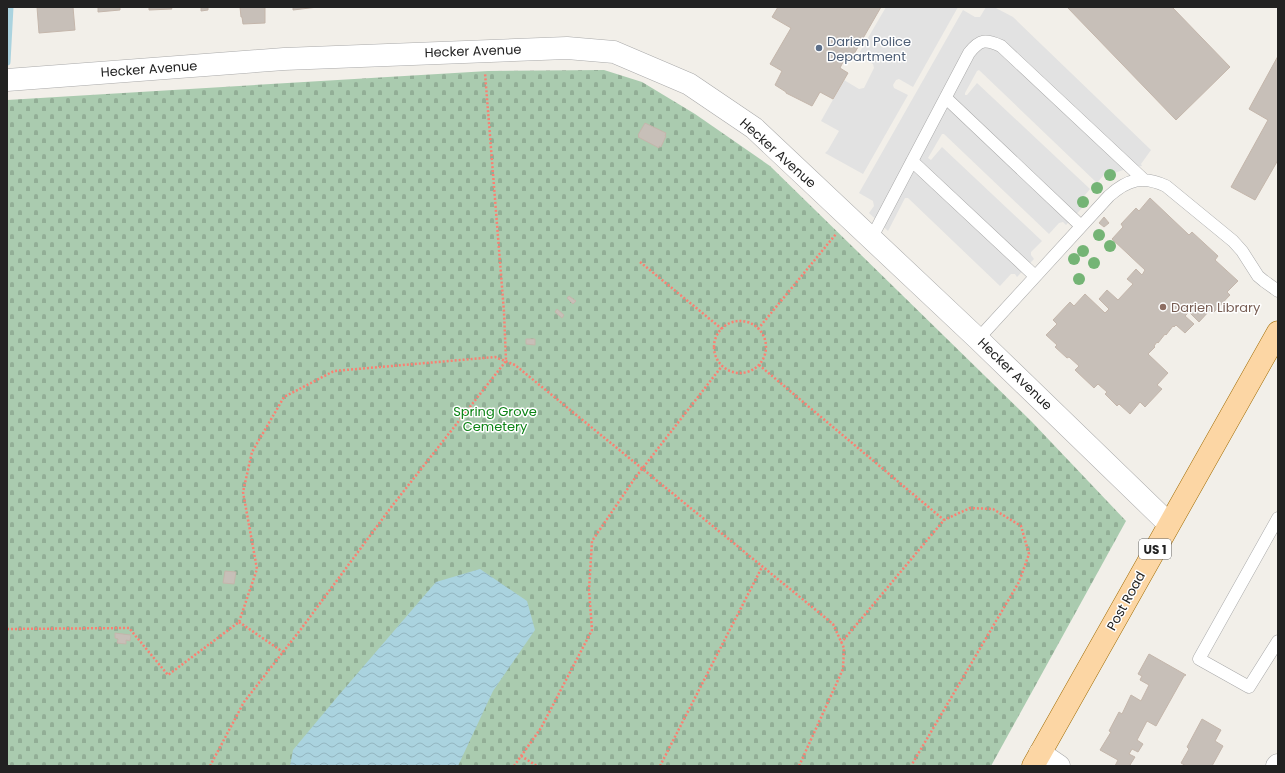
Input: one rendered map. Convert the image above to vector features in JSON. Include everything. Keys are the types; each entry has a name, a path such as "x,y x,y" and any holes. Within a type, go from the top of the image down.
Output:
{"main road":[{"name":"Post Road","path":"1036,760 1276,338"}],"street":[{"name":"Hecker Avenue","path":"12,80 284,59 567,48 614,52 689,84 754,128 978,338 1169,524"},
{"path":"1036,760 1059,766"}],"lane":[{"path":"871,239 969,53 975,46 982,42 990,41 1001,46 1143,179"},
{"path":"946,98 1081,226"},
{"path":"912,161 1035,276"},
{"path":"978,338 1118,187 1130,181 1143,179 1156,181 1166,186 1233,241 1242,251 1258,276 1278,290"},
{"path":"1278,518 1199,659 1249,687 1278,641"}],"path":[{"path":"210,766 244,702 392,506 506,361 504,312 483,52"},
{"path":"758,328 849,218"},
{"path":"640,262 722,329"},
{"path":"740,321 750,323 758,328 764,337 766,347 764,357 759,365 750,371 741,373 730,371 722,366 716,357 714,347 716,337 722,329 730,323 740,321"},
{"path":"7,629 129,628 168,676 239,622 257,569 243,492 252,452 284,396 334,371 494,357 516,366 833,624 844,648 843,669 799,766"},
{"path":"759,365 944,520"},
{"path":"514,766 542,728 592,630 589,590 592,541 642,469 722,366"},
{"path":"842,643 944,520 970,508 993,509 1021,526 1028,554 1019,582 911,766"},
{"path":"660,766 762,567"},
{"path":"239,622 283,652"},
{"path":"521,756 537,766"}],"green space":[{"name":"Spring Grove Cemetery","path":"604,70 642,82 695,114 770,166 1032,422 1126,521 991,766 7,766 7,100 488,71"}],"shaded area":[{"path":"886,7 958,7 913,87 899,79 896,80 893,85 894,88 908,95 863,174 825,153 839,131 821,121 844,80 859,89 864,88 874,68 873,64 858,55"},
{"path":"986,7 994,7 1013,17 1151,150 1141,164 1142,166 1133,167 1114,173 1113,171 1108,170 1097,183 979,70 977,71 965,95 967,95 977,83 1090,189 1080,201 1079,205 1083,207 1066,225 1063,222 1059,223 1049,234 944,134 942,134 928,158 931,160 942,147 1042,241 1031,252 1034,259 1017,277 1015,274 1011,274 1000,286 908,198 905,198 888,231 869,213 874,206 873,201 859,193 963,10 975,17 980,17"}],"water":[{"path":"480,569 527,601 535,630 493,691 458,766 290,766 293,750 436,582"}],"building":[{"path":"37,7 73,7 75,30 39,33"},
{"path":"98,7 120,7 120,10 98,12"},
{"path":"149,7 171,7 172,9 149,10"},
{"path":"201,7 208,7 208,10 201,11"},
{"path":"240,7 265,7 265,23 243,24"},
{"path":"293,7 318,7 293,10"},
{"name":"Darien Police Department","path":"778,7 881,7 850,61 845,58 840,68 848,73 833,99 820,92 812,106 786,93 775,85 782,71 770,64 791,28 772,17"},
{"path":"1067,7 1172,7 1230,67 1176,120"},
{"path":"1278,56 1278,160 1255,200 1231,187 1268,120 1249,109"},
{"path":"645,123 666,133 661,147 659,146 659,148 638,137"},
{"name":"Darien Library","path":"1150,198 1189,235 1192,232 1218,256 1215,260 1238,281 1227,292 1230,295 1213,313 1210,310 1199,322 1189,312 1185,316 1194,324 1185,333 1176,325 1174,327 1173,326 1166,335 1165,334 1158,343 1157,342 1154,346 1155,347 1148,354 1168,373 1157,385 1162,389 1145,407 1140,402 1130,414 1119,404 1117,406 1105,394 1107,392 1098,384 1094,388 1075,370 1079,366 1055,347 1057,345 1046,335 1057,324 1053,320 1070,302 1074,306 1085,294 1105,313 1109,309 1099,299 1107,290 1118,300 1133,284 1127,279 1136,269 1142,275 1145,270 1112,239 1123,227 1121,224 1136,208 1139,211"},
{"path":"1104,217 1109,223 1104,227 1099,223"},
{"path":"569,296 576,301 573,304 567,298"},
{"path":"557,309 564,315 562,318 555,312"},
{"path":"526,339 535,339 535,345 526,344"},
{"path":"225,571 236,572 234,584 223,583"},
{"path":"115,633 131,635 130,641 126,640 126,644 117,643 118,639 115,638"},
{"path":"1149,654 1186,675 1184,676 1156,726 1147,721 1137,740 1143,744 1138,752 1132,749 1129,754 1135,757 1130,765 1132,766 1115,766 1118,760 1100,750 1111,732 1109,731 1119,712 1122,714 1131,695 1141,701 1149,685 1140,680 1142,676 1138,674"},
{"path":"1202,719 1221,730 1215,741 1223,746 1212,766 1186,766 1181,763 1189,749 1187,747"}],"waterway":[{"path":"7,62 10,7"}],"place":[{"name":"Darien Police Department","path":"819,48"},
{"name":"Darien Library","path":"1163,307"}]}
